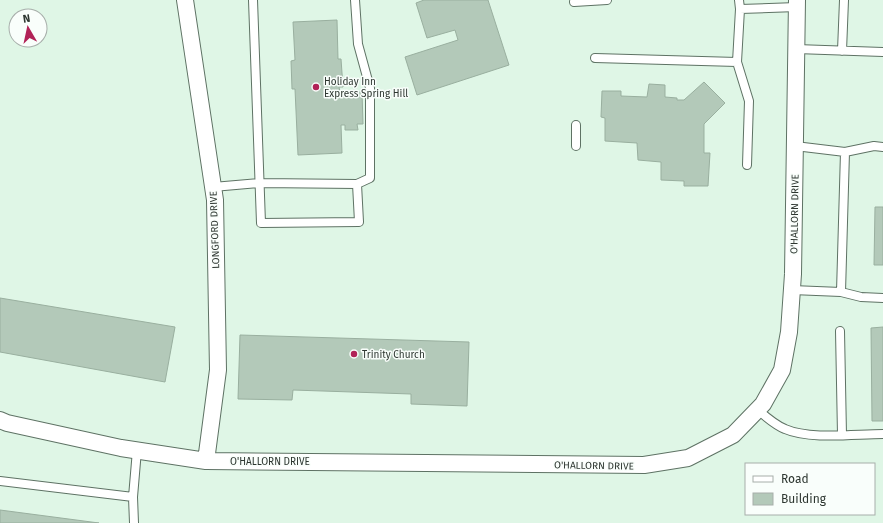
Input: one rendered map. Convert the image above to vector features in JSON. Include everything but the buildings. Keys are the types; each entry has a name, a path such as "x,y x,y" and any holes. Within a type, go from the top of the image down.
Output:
{"street":[{"name":"LONGFORD DRIVE","path":"184,0 215,200 218,370 206,461"},
{"name":"O'HALLORN DRIVE","path":"0,420 7,423 121,448 206,461 644,465 688,458 733,435 763,404 782,370 789,332 792,290 797,4"}],"lane":[{"path":"253,0 261,223 359,222 357,184"},
{"path":"213,187 260,183 357,184 370,178 370,88 358,44 355,0"},
{"path":"574,2 607,0"},
{"path":"842,51 844,0"},
{"path":"747,165 749,101 736,62 740,4 797,4"},
{"path":"796,49 883,52"},
{"path":"595,58 736,62"},
{"path":"576,125 576,146"},
{"path":"795,146 845,152 874,146 883,147"},
{"path":"841,292 845,152"},
{"path":"792,290 841,292 861,297 883,298"},
{"path":"840,331 842,435"},
{"path":"758,410 785,429 798,434 815,436 883,434"},
{"path":"134,523 133,497 137,450"},
{"path":"0,481 133,497"}],"place":[{"name":"Holiday Inn Express Spring Hill","path":"316,87"},
{"name":"Trinity Church","path":"354,354"}]}
